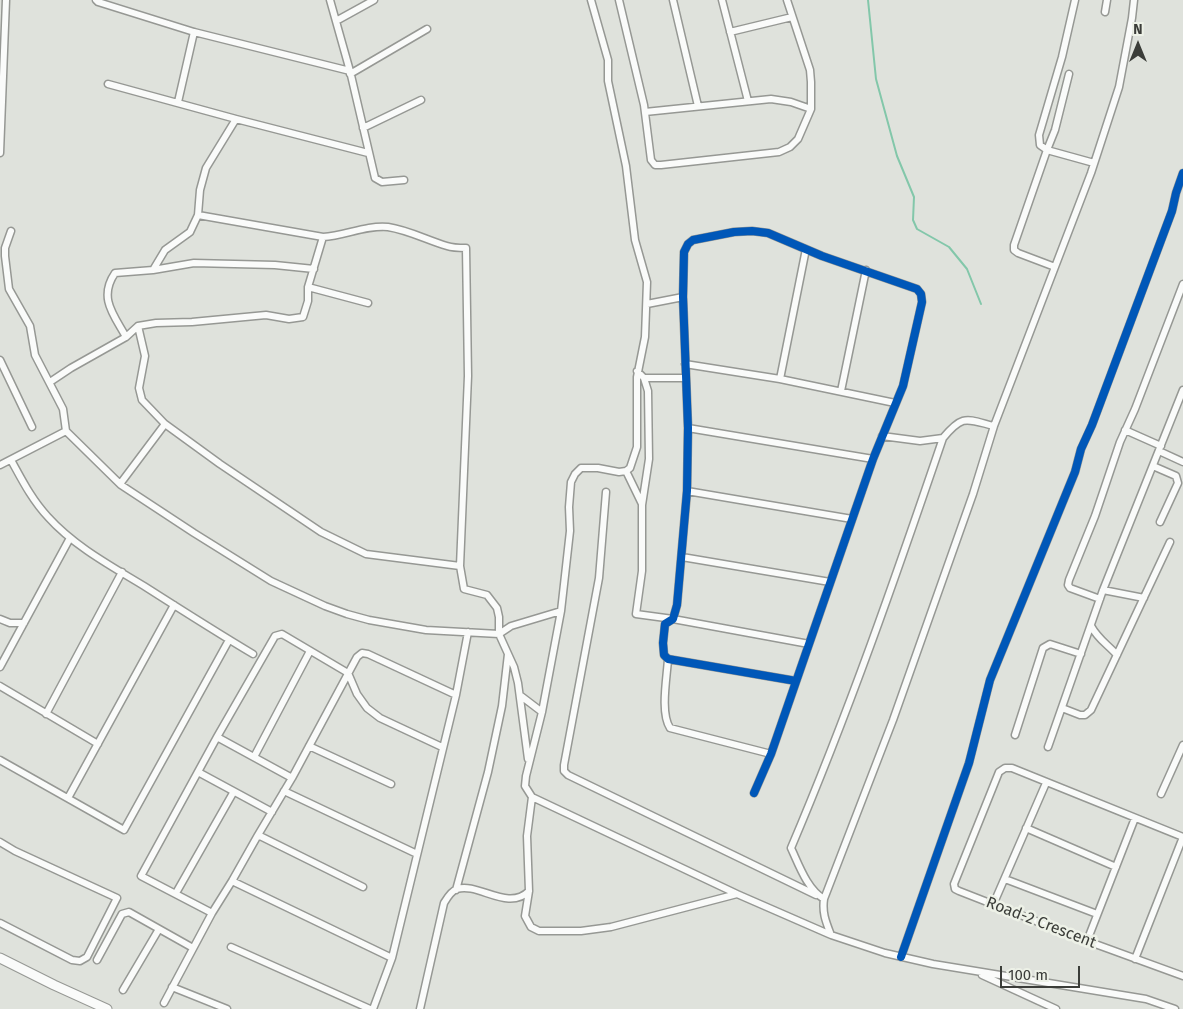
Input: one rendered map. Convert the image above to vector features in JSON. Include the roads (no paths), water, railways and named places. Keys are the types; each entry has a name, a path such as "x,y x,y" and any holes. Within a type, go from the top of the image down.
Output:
{"main road":[{"path":"0,958 107,1009"}],"street":[{"path":"0,152 2,52 6,0"},
{"path":"96,0 194,32 350,73 427,28"},
{"path":"330,0 375,178 382,182 404,180"},
{"path":"336,21 374,0"},
{"path":"591,0 608,60 608,81 626,166 635,240 647,282 644,347 637,371 636,448 633,462 626,471 581,468 571,482 570,531 561,611 542,712 528,762 525,786 528,792 532,796 737,894 831,935 901,957 972,971 1146,999 1175,1009"},
{"path":"619,0 645,112 651,160 655,164 661,165 779,152 790,148 798,139 811,109 812,82 810,70 787,0"},
{"path":"673,0 698,106"},
{"path":"722,0 748,100"},
{"path":"1075,0 1062,57 1039,135 1040,145 1047,150 1094,163"},
{"path":"1105,12 1107,0"},
{"path":"820,897 893,720 973,494 994,426 1094,163 1119,87 1134,0"},
{"path":"730,32 792,17"},
{"path":"178,102 194,32"},
{"path":"1056,267 1018,253 1014,250 1014,245 1055,130 1069,74"},
{"path":"108,84 368,153"},
{"path":"645,112 771,99 791,102 811,109"},
{"path":"363,128 421,100"},
{"path":"153,270 165,250 190,232 198,214 200,190 206,168 236,119"},
{"path":"901,957 969,763 990,680 1074,472 1172,211 1183,173"},
{"path":"198,214 323,237 367,227 389,228 448,246 466,248 468,376 460,566 464,589 487,595 497,608 499,634 514,667 520,696 528,762"},
{"path":"754,793 771,754 873,459 903,386 922,302 918,289 822,256 768,233 752,231 734,232 694,240 688,244 684,252 683,297 688,428 687,491 677,605 673,619 665,624 664,655 668,659 796,681"},
{"path":"11,232 5,248 9,289 30,326 35,355 63,409 66,431 120,484 271,581 325,606 369,620 426,630 499,634 511,626 561,611"},
{"path":"50,382 126,337 138,326 266,315 289,319 303,317 308,301 308,287 323,237"},
{"path":"780,379 806,249"},
{"path":"126,337 107,302 108,283 115,273 153,270 194,263 275,265 314,269"},
{"path":"841,392 866,270"},
{"path":"1100,599 1070,588 1068,585 1069,580 1120,442 1183,284"},
{"path":"308,287 368,303"},
{"path":"647,304 683,297"},
{"path":"138,326 145,356 139,388 142,400 165,424 220,464 322,532 366,554 460,566"},
{"path":"0,360 32,427"},
{"path":"685,364 780,379 896,402"},
{"path":"637,371 644,378 648,391 649,450 642,505 642,571 636,614 809,644"},
{"path":"644,378 686,378"},
{"path":"1048,746 1103,590 1183,390"},
{"path":"831,935 824,918 820,897 801,871 791,848 818,784 868,652 943,438 958,422 967,419 994,426"},
{"path":"120,484 165,424"},
{"path":"688,428 873,459"},
{"path":"1126,430 1183,462"},
{"path":"0,465 66,431"},
{"path":"882,436 920,441 943,438"},
{"path":"11,460 38,505 70,538 253,654"},
{"path":"1153,466 1176,476 1178,479 1178,483 1160,522"},
{"path":"626,471 642,505"},
{"path":"687,491 852,519"},
{"path":"606,492 599,578 564,771 576,779 820,897"},
{"path":"0,667 70,538"},
{"path":"1062,708 1080,715 1088,713 1170,542"},
{"path":"682,557 830,582"},
{"path":"46,714 122,572"},
{"path":"1103,590 1144,598"},
{"path":"68,798 174,605"},
{"path":"0,619 24,623"},
{"path":"1091,626 1100,640 1108,645 1117,655"},
{"path":"231,947 371,1009 392,958 456,695 468,632"},
{"path":"212,913 141,876 217,736 275,636 282,634 348,673 352,686 367,708 380,718 442,747"},
{"path":"0,760 124,830 229,640"},
{"path":"1015,735 1044,648 1050,644 1081,654"},
{"path":"254,757 310,651"},
{"path":"456,890 488,772 502,706 508,653"},
{"path":"164,1003 212,913 310,746 357,657 362,654 368,654 456,695"},
{"path":"668,659 665,713 670,728 771,754"},
{"path":"0,686 98,744"},
{"path":"520,696 542,712"},
{"path":"217,736 292,778"},
{"path":"1161,794 1183,744"},
{"path":"310,746 391,784"},
{"name":"Road-2 Crescent","path":"1046,782 1012,768 1005,768 999,772 954,884 956,889 993,905 1183,976"},
{"path":"198,772 233,793 272,812"},
{"path":"993,905 1046,782 1183,837 1135,959"},
{"path":"284,791 417,854"},
{"path":"176,893 233,793"},
{"path":"532,796 527,836 528,891 525,916 531,927 539,931 581,932 611,927 737,894"},
{"path":"1087,941 1135,818"},
{"path":"1026,828 1116,868"},
{"path":"258,835 363,887"},
{"path":"0,842 15,851 117,898 87,956 80,961 72,960 0,923"},
{"path":"1004,879 1098,914"},
{"path":"232,881 392,958"},
{"path":"420,1009 444,903 452,892 466,889 508,899 524,896 528,891"},
{"path":"97,960 122,914 125,912 129,912 193,948"},
{"path":"122,990 159,929"},
{"path":"972,971 1056,1009"},
{"path":"172,987 226,1009"}],"waterway":[{"path":"868,0 876,79 897,156 914,197 913,220 917,229 949,247 967,269 981,304"}]}
